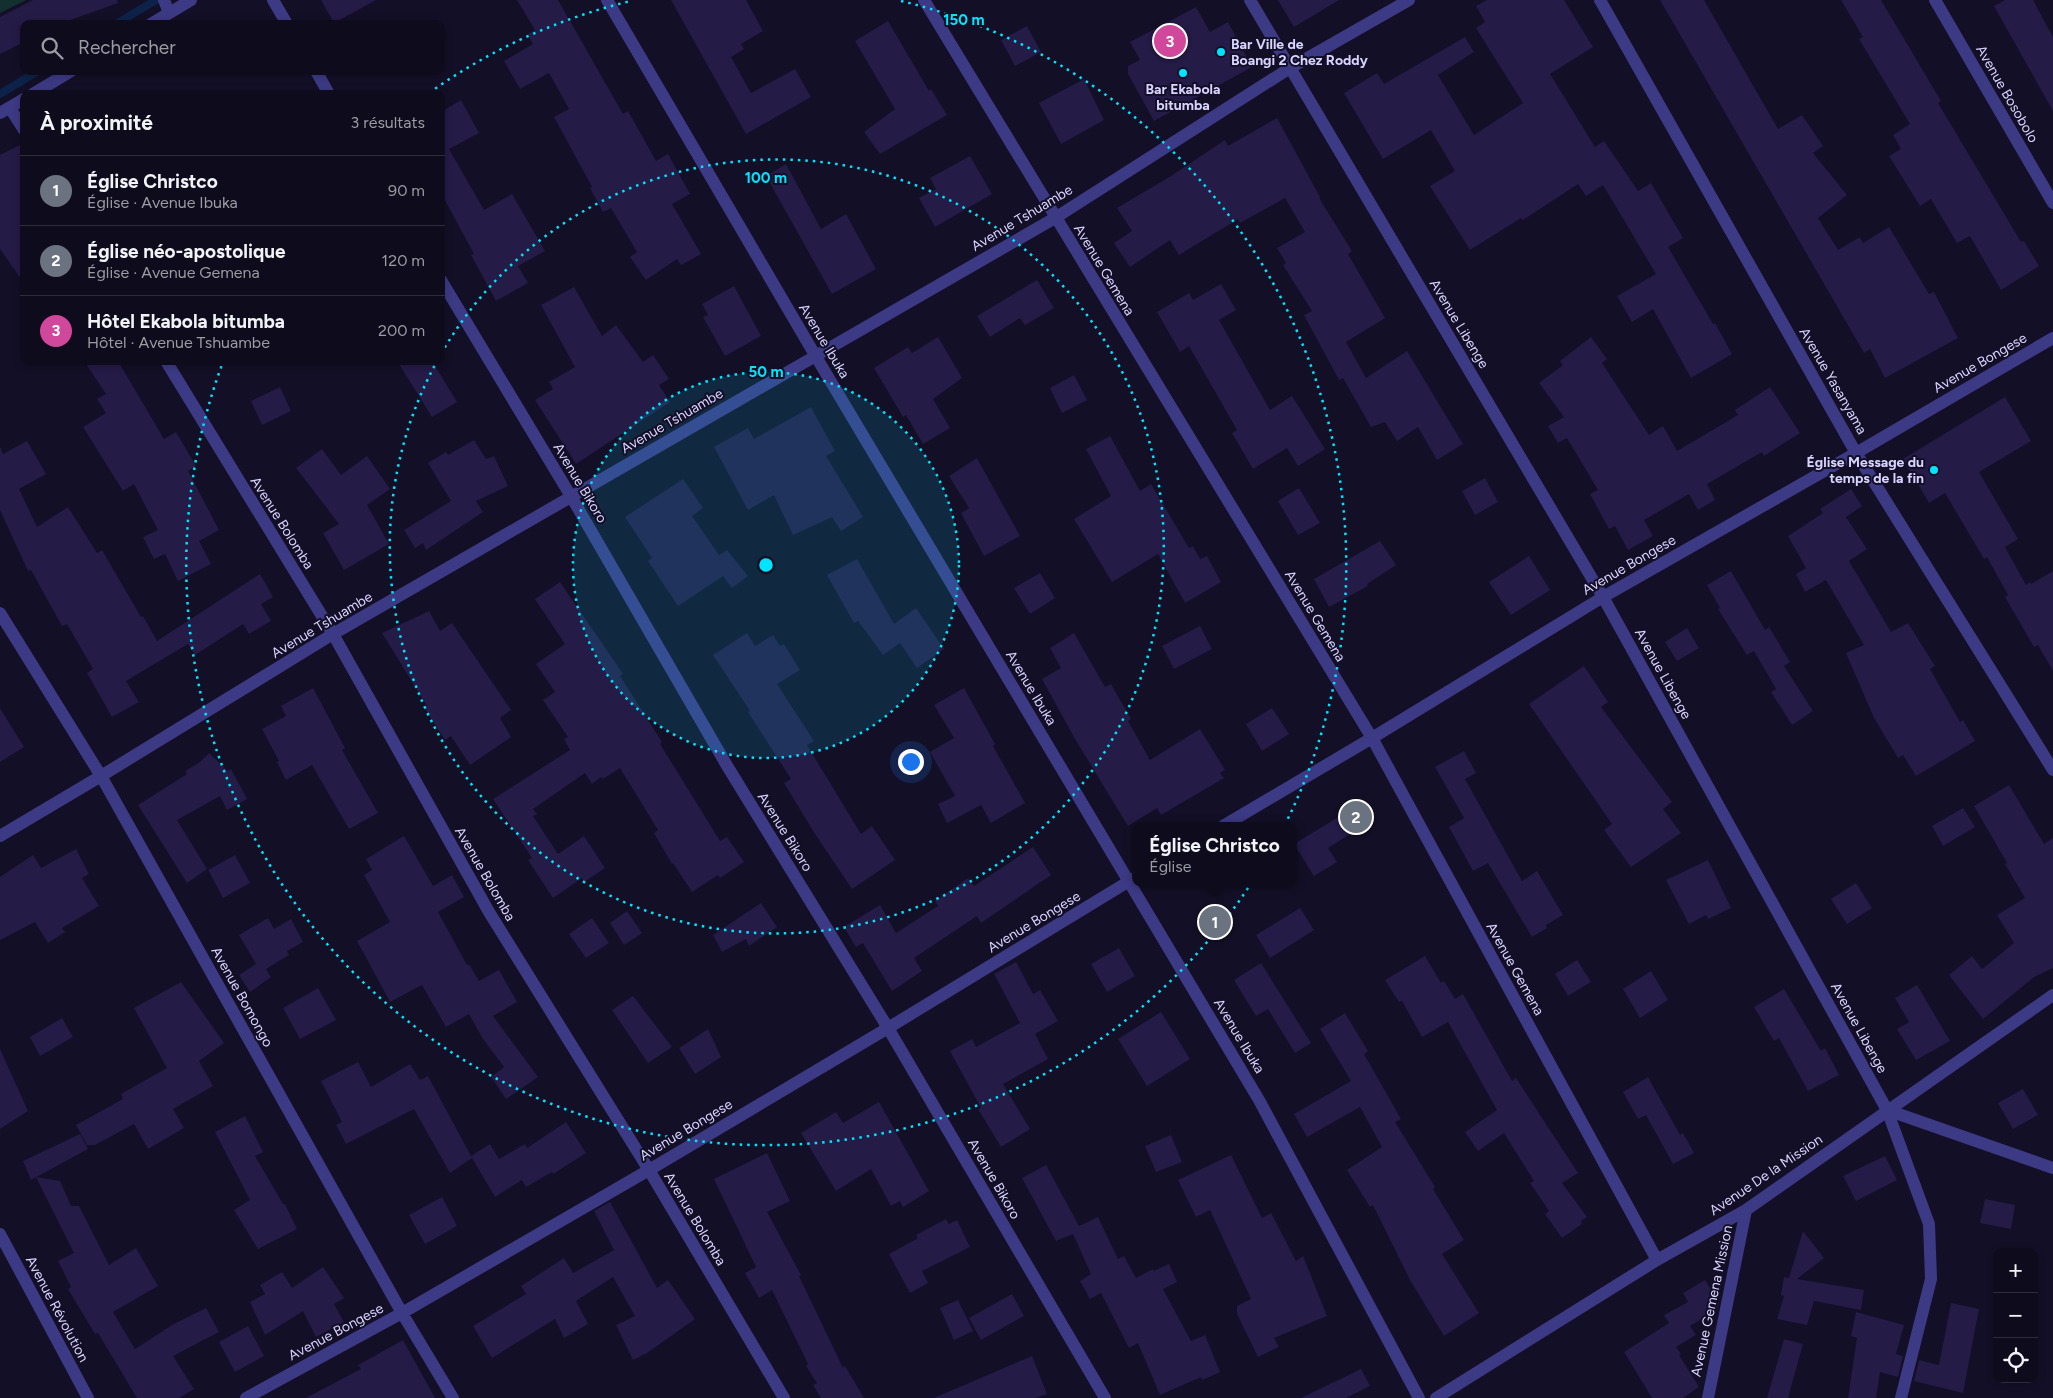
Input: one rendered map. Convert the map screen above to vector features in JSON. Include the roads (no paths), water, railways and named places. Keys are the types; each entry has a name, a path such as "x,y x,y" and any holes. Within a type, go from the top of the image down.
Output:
{"street":[{"path":"164,0 169,13"},
{"path":"158,20 191,0"},
{"path":"273,0 285,20"},
{"name":"Avenue Ibuka","path":"607,0 814,355 1132,877"},
{"name":"Avenue Gemena","path":"924,0 1372,738 1657,1260"},
{"name":"Avenue Libenge","path":"1250,0 1603,597 1887,1110 1929,1224 1931,1279 1900,1398"},
{"name":"Avenue Tshuambe","path":"0,836 333,634 572,498 814,355 1055,218 1290,68 1409,0"},
{"name":"Avenue Yasanyama","path":"1600,0 1856,453 2053,770"},
{"name":"Avenue Bosobolo","path":"1935,0 2053,203"},
{"path":"40,90 64,75"},
{"path":"318,75 327,90"},
{"path":"20,101 5,110 20,126"},
{"name":"Avenue Bikoro","path":"445,287 572,498 726,764 888,1028 1105,1398"},
{"name":"Avenue Bongese","path":"1230,822 1603,597 2053,338"},
{"name":"Avenue Bolomba","path":"168,365 333,634 489,912 648,1170 784,1398"},
{"name":"Avenue Bomongo","path":"0,613 101,776 402,1314 453,1398"},
{"name":"Avenue Bongese","path":"246,1398 402,1314 888,1028 1132,880"},
{"name":"Avenue Ibuka","path":"1138,887 1260,1100 1419,1398"},
{"name":"Avenue De la Mission","path":"1436,1398 1657,1260 1746,1210 2053,995"},
{"path":"1887,1110 2053,1168"},
{"name":"Avenue Gemena Mission","path":"1708,1398 1746,1210"},
{"name":"Avenue Révolution","path":"0,1234 88,1398"}],"waterway":[{"path":"123,20 156,0"},
{"path":"0,94 31,75"}],"place":[{"name":"Hôtel Ekabola bitumba","path":"1170,41"},
{"name":"Bar Ville de Boangi 2 Chez Roddy","path":"1221,52"},
{"name":"Bar Ekabola bitumba","path":"1183,73"},
{"name":"Église Message du temps de la fin","path":"1934,470"},
{"name":"Église néo-apostolique","path":"1356,817"},
{"name":"Église Christco","path":"1215,922"}]}
